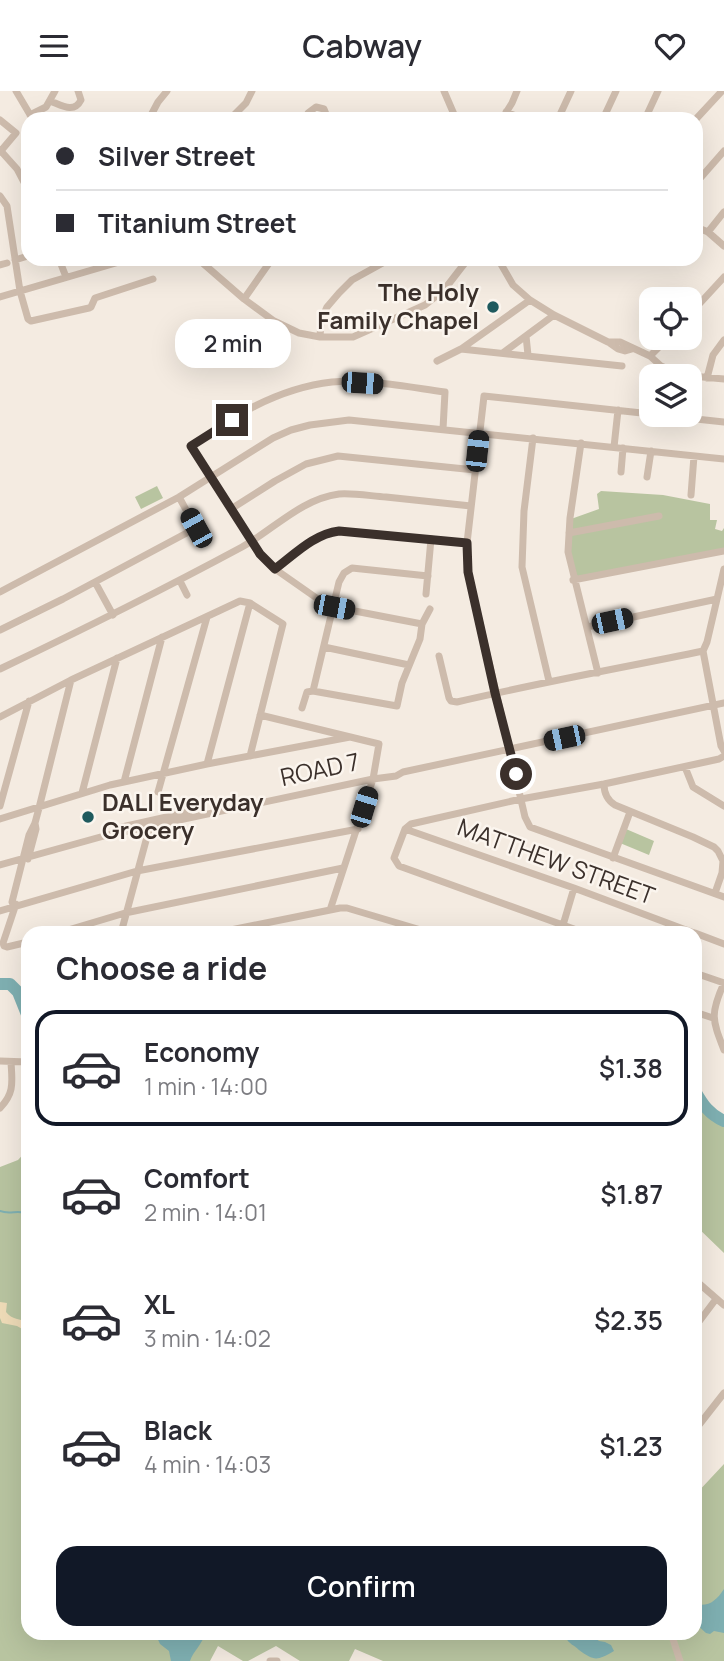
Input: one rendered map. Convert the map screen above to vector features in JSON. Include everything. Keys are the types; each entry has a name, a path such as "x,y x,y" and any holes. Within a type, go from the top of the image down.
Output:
{"street":[{"path":"16,91 28,112"},
{"path":"38,112 46,107 55,91"},
{"path":"50,101 67,108 74,107 79,105 81,100 78,91"},
{"path":"153,112 167,91"},
{"path":"237,112 252,91"},
{"path":"444,91 453,112"},
{"path":"506,112 517,91"},
{"path":"561,112 571,91"},
{"path":"606,112 616,91"},
{"path":"648,112 658,91"},
{"path":"702,112 722,91"},
{"path":"309,112 316,107 325,112"},
{"path":"0,120 16,133 0,151 21,175"},
{"path":"703,175 724,151"},
{"path":"0,196 7,206 20,291 28,319 33,321 89,308 95,298 153,279"},
{"path":"708,232 724,212"},
{"path":"703,230 724,246"},
{"path":"15,260 21,258"},
{"path":"62,266 66,277"},
{"path":"0,297 105,266"},
{"path":"206,266 274,321 299,333 320,337 353,337 425,305 444,290 463,266"},
{"path":"244,299 267,266"},
{"path":"320,337 321,321 327,307 338,293 352,280 377,266"},
{"path":"502,266 513,285 530,300 618,349 632,349 650,356 661,366 682,376 724,379"},
{"path":"702,301 724,277"},
{"path":"436,361 461,349 530,300"},
{"path":"504,353 554,315"},
{"path":"526,335 528,355"},
{"path":"708,378 713,355 724,340"},
{"path":"461,349 621,366"},
{"path":"650,356 656,350"},
{"path":"422,624 334,607 314,598 275,569 252,541 191,446 253,407 285,393 335,382 445,392 443,429"},
{"path":"639,413 484,396 467,543 468,572 525,817 530,827 724,897"},
{"path":"618,410 621,472"},
{"path":"0,592 179,497 273,438 291,429 310,425 349,420 724,459"},
{"path":"702,420 724,422"},
{"path":"533,438 524,511 522,567 549,681"},
{"path":"581,443 568,552 598,673"},
{"path":"647,477 651,451"},
{"path":"231,509 306,464 327,458 348,456 475,470"},
{"path":"691,495 694,456"},
{"path":"0,669 180,581 252,541 303,506 322,498 340,494 361,495 471,506"},
{"path":"0,630 196,528 179,497"},
{"path":"569,533 659,516"},
{"path":"275,569 312,541 331,532 348,531 467,543"},
{"path":"426,594 431,539"},
{"path":"573,580 724,551"},
{"path":"313,691 339,582 347,569 428,576"},
{"path":"574,888 563,925 399,866 394,858 405,829 411,824 719,759 724,753 702,651 707,642 724,569"},
{"path":"180,581 187,595"},
{"path":"95,582 113,615"},
{"path":"586,627 717,599"},
{"path":"0,717 71,680 240,601 250,603 283,624 250,756"},
{"path":"207,764 250,603"},
{"path":"302,708 307,692 313,691 397,706 402,683 420,639 422,624 430,609"},
{"path":"158,793 207,617"},
{"path":"124,782 162,637"},
{"path":"324,647 410,665"},
{"path":"439,656 449,698 457,702 702,651"},
{"path":"82,793 117,658"},
{"path":"21,944 2,948 17,902 26,856 36,829 35,824 71,680"},
{"path":"29,701 0,808 0,819 124,782 350,737"},
{"name":"ROAD 7","path":"0,863 150,823 373,777 396,776 403,772 724,703"},
{"path":"260,715 379,744 358,829 330,910"},
{"path":"685,767 693,787 724,806"},
{"path":"604,784 607,798 615,805 714,847 723,860 715,894"},
{"path":"612,858 630,812"},
{"path":"122,926 150,823"},
{"path":"0,911 137,871 358,829"},
{"name":"MATTHEW STREET","path":"405,829 676,926"},
{"path":"81,926 125,913 343,869"},
{"path":"251,926 347,908 407,926"},
{"name":"MATTHEW STREET","path":"702,936 724,944"},
{"path":"702,975 724,983 713,1018 724,1050"},
{"path":"702,1014 713,1018"},
{"path":"0,1061 21,1062"},
{"path":"0,1108 12,1090 12,1062"},
{"path":"702,1286 724,1305"},
{"path":"702,1318 716,1299"},
{"path":"702,1421 724,1393"},
{"path":"672,1640 680,1661"},
{"path":"271,1661 277,1661"}],"green space":[{"path":"157,486 163,498 141,509 135,497"},
{"path":"601,491 663,495 710,504 710,520 717,520 715,529 722,531 724,528 724,549 573,580 569,533 571,519 599,509 597,494"},
{"path":"626,829 654,841 649,855 620,843"},
{"path":"702,1102 724,1121 724,1253 702,1232"},
{"path":"21,1157 21,1640 702,1640 702,1488 724,1464 724,1661 383,1661 355,1649 349,1661 300,1661 276,1646 243,1661 218,1646 210,1661 0,1661 0,1167"}],"sand":[{"path":"0,1302 7,1303 6,1312 21,1321 21,1328 2,1323"}],"water":[{"path":"724,1589 724,1633 706,1633 702,1629 702,1605 718,1597"},
{"path":"158,1640 202,1640 190,1661 171,1661 169,1651"},
{"path":"568,1640 598,1640 611,1645 614,1651 596,1658 588,1656"}],"waterway":[{"path":"0,984 10,984 21,1000"},
{"path":"702,1102 724,1121"},
{"path":"0,1211 21,1212"}],"place":[{"name":"The Holy Family Chapel","path":"493,307"},
{"name":"DALI Everyday Grocery","path":"88,817"}],"route":[{"path":"232,420 191,446 260,554 275,569 312,541 331,532 467,543 468,572 516,774"}]}
